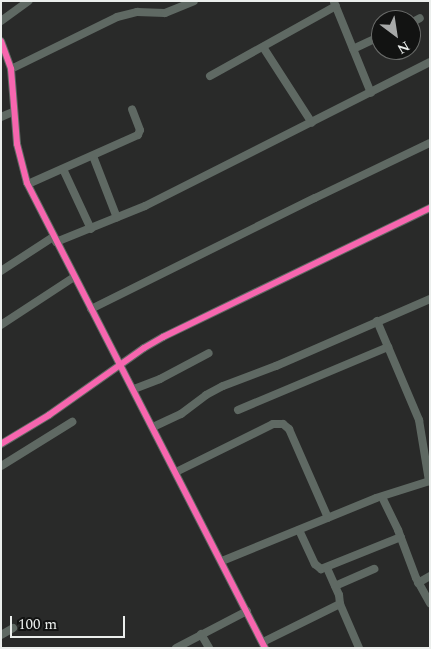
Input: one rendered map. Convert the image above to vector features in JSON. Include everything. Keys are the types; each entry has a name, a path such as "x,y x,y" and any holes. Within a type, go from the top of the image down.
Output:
{"street":[{"path":"1,21 29,1"},
{"path":"11,69 128,12 165,13 194,1"},
{"path":"210,76 335,4 371,93"},
{"path":"1,41 11,69 19,151 28,184 264,645 340,604"},
{"path":"353,49 371,41"},
{"path":"263,47 312,123"},
{"path":"1,271 55,239 91,228 146,206 430,62"},
{"path":"28,184 138,135 140,130 132,109"},
{"path":"1,117 14,112"},
{"path":"91,309 314,198 430,143"},
{"path":"93,156 118,218"},
{"path":"63,169 91,228"},
{"path":"1,444 49,415 163,337 430,208"},
{"path":"1,325 74,277"},
{"path":"153,427 181,414 206,394 223,386 276,366 430,299"},
{"path":"222,561 382,497 429,481 419,420 377,321"},
{"path":"238,410 388,347"},
{"path":"134,389 160,379 209,353"},
{"path":"1,466 72,422"},
{"path":"176,472 273,424 283,424 289,429 328,518"},
{"path":"382,497 401,537 418,583 430,603"},
{"path":"299,530 315,564 321,569 401,537"},
{"path":"326,568 341,600 340,604 359,648"},
{"path":"335,586 374,569"},
{"path":"418,583 430,576"},
{"path":"176,648 247,611"},
{"path":"1,635 13,628"},
{"path":"201,634 209,648"}],"cycle path":[{"path":"1,41 11,69 17,144 27,183 265,648"},
{"path":"1,444 49,415 144,348 163,337 430,208"}]}
